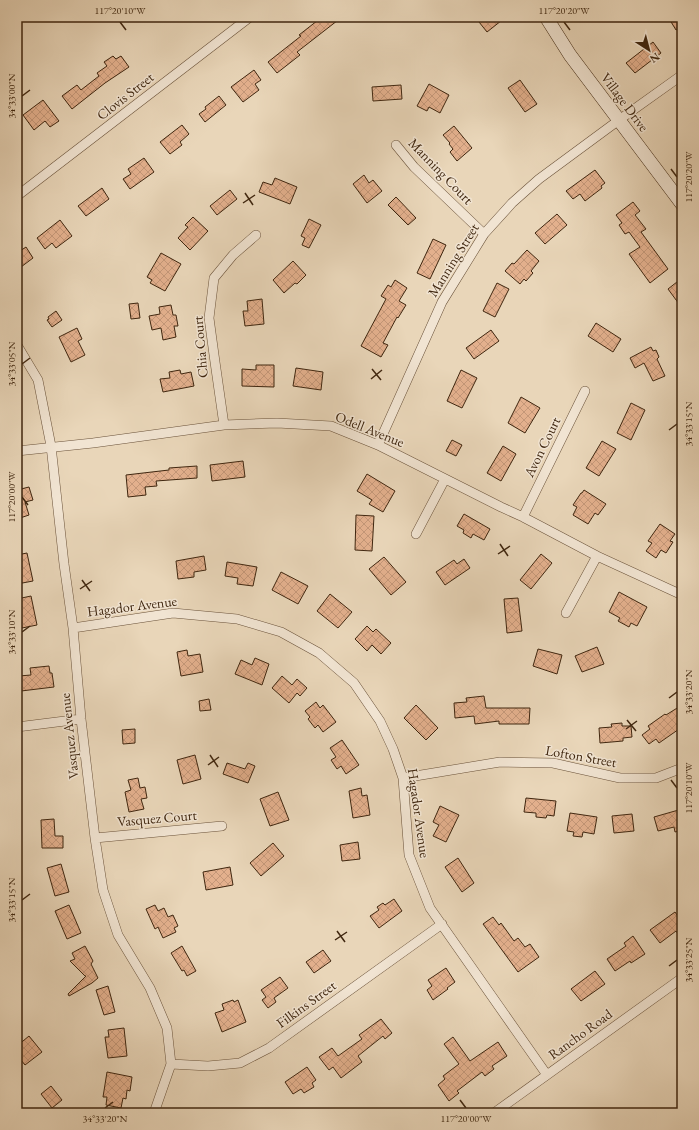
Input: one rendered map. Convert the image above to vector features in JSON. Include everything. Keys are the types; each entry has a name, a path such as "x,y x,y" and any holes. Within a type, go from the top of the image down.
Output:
{"main road":[{"name":"Village Drive","path":"546,17 570,55 682,204"}],"street":[{"name":"Clovis Street","path":"17,196 250,17"},
{"name":"Manning Street","path":"378,445 442,302 484,234 512,202 539,179 682,75"},
{"name":"Manning Court","path":"396,145 414,167 484,234"},
{"name":"Chia Court","path":"224,425 209,318 214,278 233,255 256,235"},
{"name":"Vasquez Avenue","path":"17,345 38,380 51,446 64,564 73,628 81,719 95,838 103,890 118,935 150,988 166,1028 171,1064 154,1113"},
{"name":"Avon Court","path":"523,516 585,391"},
{"name":"Odell Avenue","path":"17,451 51,446 93,443 224,425 276,423 332,426 378,445 501,507 523,516 597,556 682,595"},
{"path":"416,534 445,479"},
{"path":"566,613 597,556"},
{"name":"Hagador Avenue","path":"73,628 173,613 237,619 281,632 319,653 354,683 380,721 393,749 403,778 408,855 430,908 547,1075"},
{"path":"17,727 81,719"},
{"name":"Lofton Street","path":"403,778 500,762 553,763 620,778 656,778 682,768"},
{"name":"Vasquez Court","path":"95,838 222,826"},
{"name":"Filkins Street","path":"171,1064 208,1066 240,1063 246,1060 269,1048 442,924"},
{"name":"Rancho Road","path":"494,1113 682,978"}],"building":[{"path":"322,17 342,17 297,52 300,55 277,73 268,62"},
{"path":"475,17 506,17 487,32"},
{"path":"668,17 682,17 682,26 676,30"},
{"path":"653,42 661,53 635,73 626,63"},
{"path":"113,56 116,59 121,56 129,67 105,83 72,109 62,96 77,85 81,90 99,76 97,73 107,66 104,62"},
{"path":"254,70 261,80 255,84 259,90 243,102 231,87"},
{"path":"520,80 537,104 525,112 508,88"},
{"path":"429,84 449,95 440,113 429,107 427,111 417,106"},
{"path":"401,85 402,99 373,101 372,87"},
{"path":"219,96 226,105 205,122 199,114"},
{"path":"43,100 59,121 50,127 45,121 34,130 23,115"},
{"path":"182,125 189,134 180,142 182,145 170,154 160,142"},
{"path":"454,126 472,148 457,161 450,152 453,149 449,144 450,143 443,135"},
{"path":"144,158 154,172 130,189 123,179 131,174 128,169"},
{"path":"595,170 605,183 601,186 602,188 585,201 580,194 573,199 566,191"},
{"path":"364,175 369,183 373,180 382,191 367,203 353,184"},
{"path":"275,178 297,187 290,204 259,192 263,182 272,185"},
{"path":"102,188 109,199 86,216 78,206"},
{"path":"230,190 237,199 217,215 210,206"},
{"path":"396,197 416,218 408,225 388,205"},
{"path":"633,202 640,211 635,215 646,229 641,232 668,269 650,283 629,254 640,247 629,232 625,234 619,225 622,223 616,215"},
{"path":"557,214 567,225 545,244 535,233"},
{"path":"193,217 208,231 190,250 178,238 188,227 185,225"},
{"path":"309,219 321,225 309,248 302,245 305,238 301,236"},
{"path":"60,220 72,236 56,248 52,243 45,249 37,238"},
{"path":"433,239 446,245 430,279 417,273"},
{"path":"26,247 33,258 17,270 17,253"},
{"path":"527,250 539,261 531,271 533,273 526,281 524,279 520,284 505,271"},
{"path":"161,253 181,264 165,291 150,283 152,280 147,277"},
{"path":"293,261 306,275 297,284 295,283 284,293 273,280"},
{"path":"682,278 682,308 668,289"},
{"path":"395,280 407,288 399,301 406,305 398,318 397,317 383,343 388,345 381,357 361,346 386,299 381,296 388,285 391,287"},
{"path":"497,283 509,289 495,317 483,311"},
{"path":"262,299 264,324 245,326 243,311 248,311 247,301"},
{"path":"138,303 140,318 131,319 129,304"},
{"path":"171,305 173,315 176,315 178,326 174,326 176,337 163,340 161,328 152,330 149,316 160,314 159,307"},
{"path":"56,311 62,320 52,327 47,320 49,319 48,317"},
{"path":"596,323 621,339 613,352 588,336"},
{"path":"77,328 82,339 78,341 85,355 71,362 59,337"},
{"path":"491,330 499,341 474,359 466,348"},
{"path":"651,347 653,351 656,350 659,357 657,359 665,376 653,381 644,363 635,368 630,358"},
{"path":"256,365 274,365 274,387 242,386 242,369 256,370"},
{"path":"296,368 323,372 321,390 293,386"},
{"path":"180,370 181,374 191,372 194,386 163,392 160,379 170,378 169,372"},
{"path":"461,370 477,378 462,408 447,401"},
{"path":"521,397 540,408 525,433 508,423"},
{"path":"631,403 645,410 631,440 617,433"},
{"path":"452,440 462,445 456,456 446,451"},
{"path":"602,441 616,449 599,476 586,468"},
{"path":"503,446 516,454 501,481 487,473"},
{"path":"243,461 245,477 212,481 210,465"},
{"path":"197,466 197,478 156,481 157,486 145,487 146,495 128,497 126,475 169,470 169,468"},
{"path":"367,474 395,491 383,512 369,504 372,500 357,491"},
{"path":"29,487 33,500 25,502 29,515 17,519 17,490"},
{"path":"584,490 606,504 598,515 595,513 588,524 573,515 577,507 573,505"},
{"path":"464,514 490,529 484,540 473,534 471,538 463,533 464,530 457,526"},
{"path":"356,515 374,516 372,551 355,550"},
{"path":"660,524 675,534 670,541 673,542 666,553 661,550 656,558 646,551 652,543 648,541"},
{"path":"27,553 33,581 17,584 17,555"},
{"path":"541,554 552,563 531,589 520,580"},
{"path":"204,556 206,570 194,572 194,577 178,579 176,561"},
{"path":"384,557 406,582 391,595 369,569"},
{"path":"464,559 470,568 445,585 436,572 454,560 457,564"},
{"path":"227,562 257,567 253,586 237,584 238,578 225,576"},
{"path":"281,572 308,586 298,604 272,590"},
{"path":"619,592 647,607 637,626 631,623 629,627 618,621 620,618 609,612"},
{"path":"330,594 352,612 338,628 317,611"},
{"path":"31,596 37,625 22,628 17,599"},
{"path":"518,598 522,631 507,633 504,599"},
{"path":"367,626 373,632 376,629 391,643 381,654 372,645 367,651 355,639"},
{"path":"597,647 604,664 582,672 575,656"},
{"path":"538,649 562,655 557,674 533,666"},
{"path":"187,650 188,656 200,654 203,672 181,676 177,652"},
{"path":"255,658 269,664 262,685 235,674 241,660 252,665"},
{"path":"49,666 50,673 52,673 54,687 21,691 19,676 31,675 30,668"},
{"path":"282,676 292,685 297,679 307,688 300,696 297,693 289,703 272,688"},
{"path":"484,696 486,708 530,708 529,724 499,724 499,721 475,724 474,716 455,718 454,703 467,702 466,698"},
{"path":"209,699 211,710 200,711 199,701"},
{"path":"316,702 320,708 323,705 336,722 323,732 318,725 315,728 308,719 310,717 305,711"},
{"path":"416,705 438,728 426,740 404,718"},
{"path":"682,705 682,727 659,743 656,739 649,744 642,735 650,729 648,726 665,714 666,715"},
{"path":"622,723 622,726 631,726 632,737 623,738 623,741 600,743 599,728 612,727 611,724"},
{"path":"135,729 135,743 123,744 122,730"},
{"path":"342,740 359,765 346,774 341,766 337,769 331,760 336,757 330,748"},
{"path":"195,755 201,779 183,784 177,760"},
{"path":"227,763 245,769 248,763 255,766 248,783 223,774"},
{"path":"138,778 140,788 145,787 147,798 141,799 144,809 129,812 125,792 131,790 128,780"},
{"path":"361,788 362,796 367,795 370,815 353,818 349,791"},
{"path":"278,792 289,820 270,826 260,799"},
{"path":"526,798 556,801 554,816 547,815 546,818 536,817 536,813 524,812"},
{"path":"440,806 459,815 446,842 433,836 439,825 433,822"},
{"path":"682,809 682,830 675,832 674,827 658,831 654,817"},
{"path":"570,813 597,817 594,834 583,832 582,837 573,836 574,832 567,831"},
{"path":"632,814 634,831 614,833 612,816"},
{"path":"54,819 55,836 63,836 63,848 42,848 41,820"},
{"path":"358,842 360,859 342,861 340,845"},
{"path":"273,843 284,856 261,876 250,863"},
{"path":"458,858 474,883 462,892 445,867"},
{"path":"61,864 69,892 55,896 47,868"},
{"path":"230,867 233,885 206,890 203,872"},
{"path":"394,899 402,911 379,928 370,916 379,910 377,907 383,903 385,905"},
{"path":"69,905 81,933 67,939 55,911"},
{"path":"155,905 158,911 164,908 168,917 173,915 178,926 174,928 176,932 163,938 158,927 155,929 146,909"},
{"path":"675,912 682,922 682,930 678,934 676,931 660,943 650,930"},
{"path":"493,917 499,925 501,923 514,941 518,938 525,947 530,944 539,957 518,972 483,924"},
{"path":"633,936 645,954 631,963 630,961 615,971 607,959 626,946 624,943"},
{"path":"85,946 93,961 91,964 98,978 69,996 68,994 86,976 70,961 75,959 72,953"},
{"path":"182,946 196,971 187,976 184,970 182,971 171,953"},
{"path":"323,950 331,961 314,973 306,962"},
{"path":"446,968 455,982 433,1000 427,990 432,986 428,980"},
{"path":"595,971 605,984 581,1001 571,989"},
{"path":"280,977 288,988 274,998 276,1002 268,1008 262,1000 266,997 261,990"},
{"path":"108,986 115,1012 104,1015 96,990"},
{"path":"233,1000 234,1002 238,1000 246,1022 222,1032 215,1013 224,1010 222,1004"},
{"path":"381,1019 392,1033 385,1039 383,1036 358,1056 362,1062 341,1078 333,1067 329,1070 319,1057 332,1048 338,1056 362,1039 359,1035"},
{"path":"124,1028 127,1056 108,1058 105,1037 109,1037 108,1030"},
{"path":"29,1036 42,1052 25,1065 17,1055 17,1046"},
{"path":"453,1037 470,1061 498,1042 507,1056 492,1066 494,1069 485,1076 482,1072 457,1091 459,1093 449,1101 438,1085 445,1079 443,1076 459,1064 444,1044"},
{"path":"307,1067 316,1080 312,1083 314,1087 304,1093 301,1089 293,1094 285,1082"},
{"path":"107,1072 132,1077 130,1091 127,1090 126,1099 123,1098 121,1108 106,1105 107,1097 103,1097"},
{"path":"51,1086 62,1100 52,1108 41,1094"}]}
